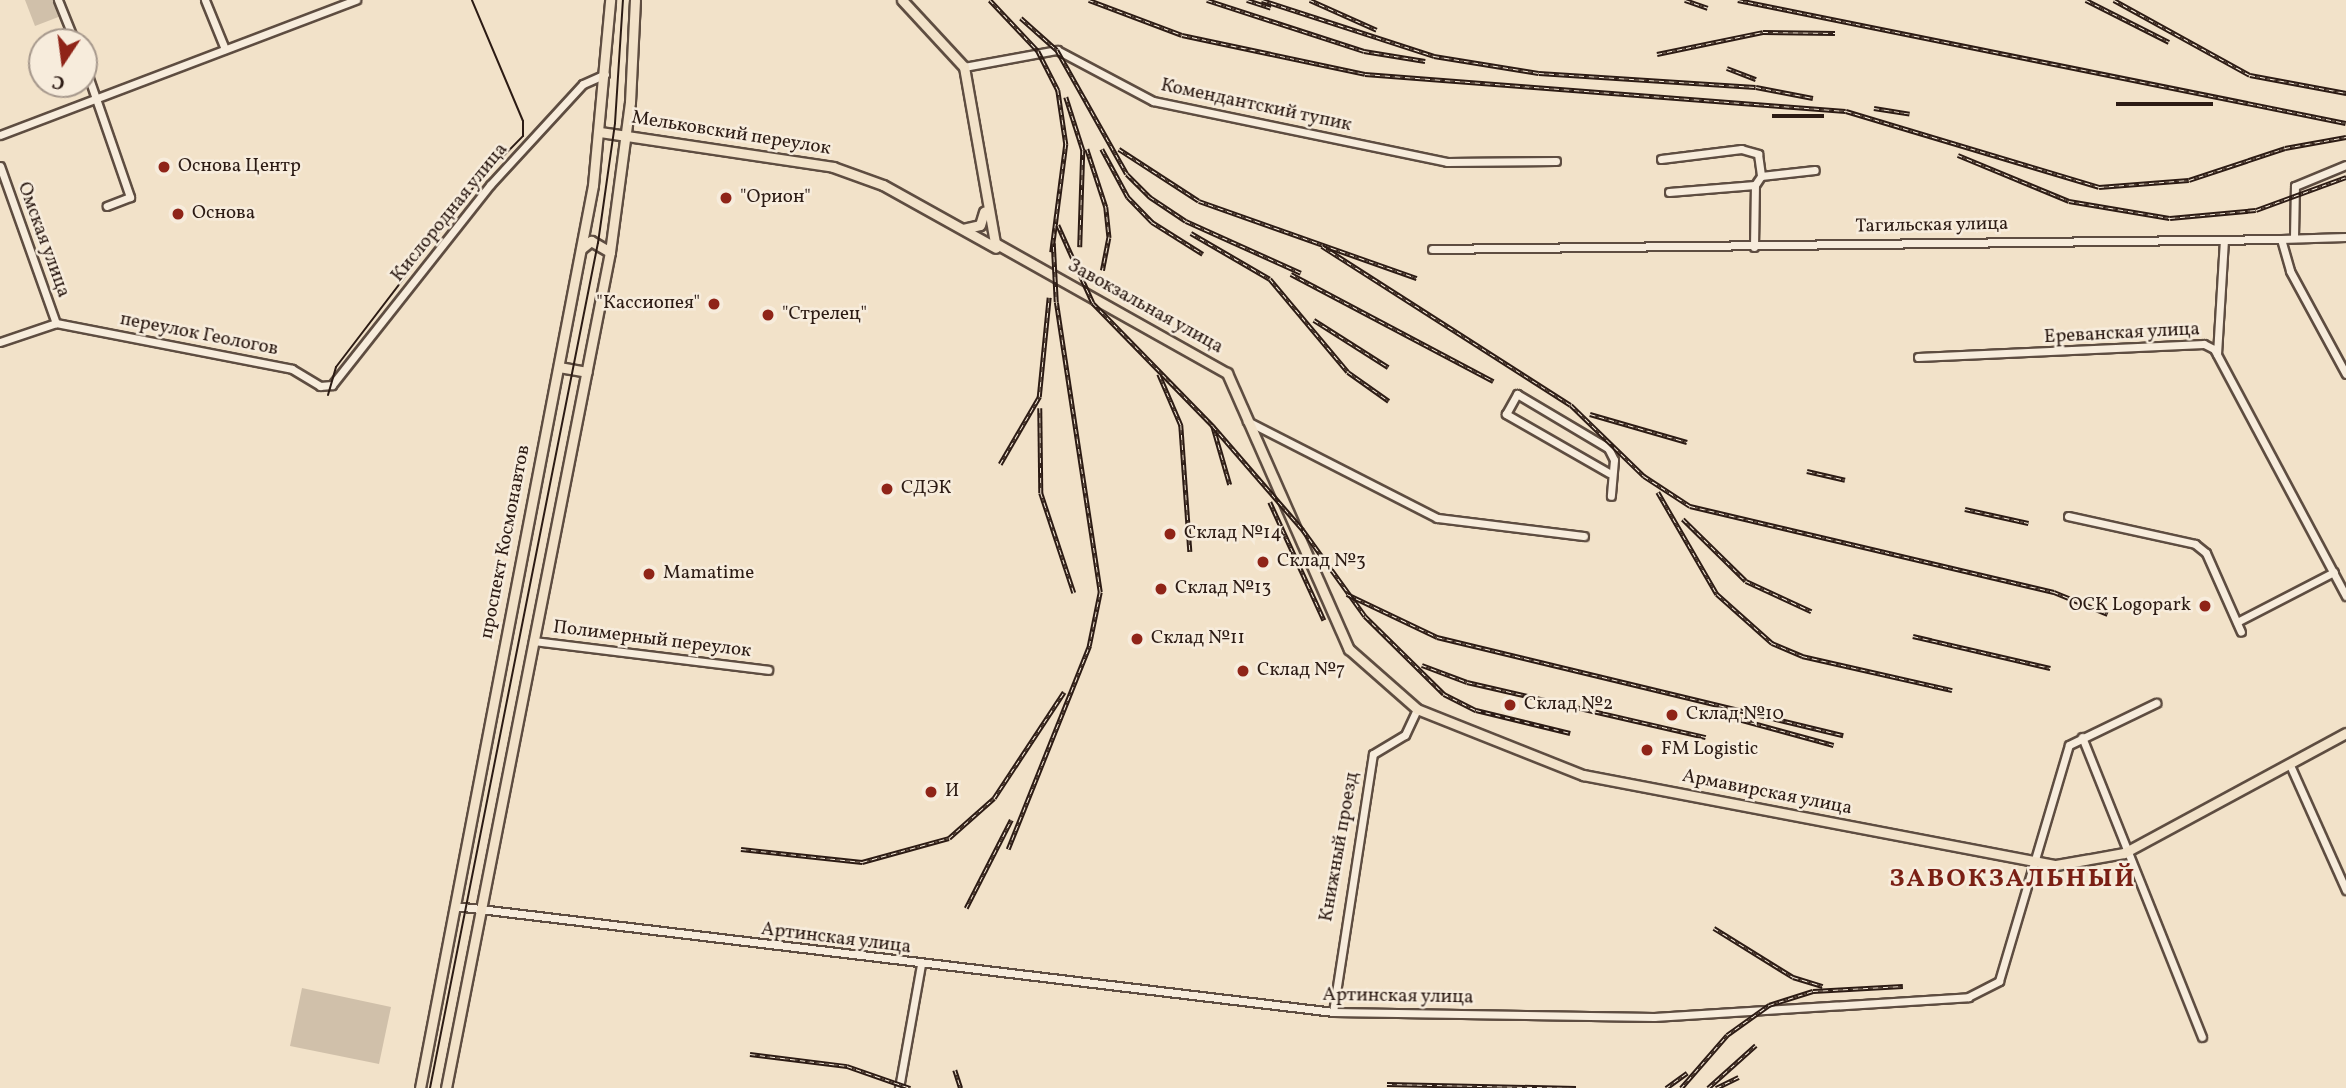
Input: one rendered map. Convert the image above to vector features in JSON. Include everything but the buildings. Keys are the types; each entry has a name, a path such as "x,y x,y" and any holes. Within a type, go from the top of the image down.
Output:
{"main road":[{"name":"проспект Космонавтов","path":"420,1088 581,249 600,132 610,0"},
{"path":"446,1088 610,252 626,136 635,0"},
{"path":"902,0 964,67 984,207 991,235 1004,252"},
{"name":"Мельковский переулок","path":"600,132 833,167 883,185 1004,252"},
{"path":"956,226 980,226 984,207"},
{"path":"581,249 591,242 610,252"},
{"name":"Завокзальная улица","path":"1004,252 1217,365 1233,382 1246,421"},
{"path":"559,367 587,372"},
{"name":"Армавирская улица","path":"1246,421 1349,649 1417,709 1583,775 2030,863 2086,864 2124,853 2346,733"}],"street":[{"path":"58,0 69,28"},
{"path":"205,0 225,48"},
{"path":"107,206 130,197 98,97 356,0"},
{"name":"Комендантский тупик","path":"964,67 1056,50 1153,101 1451,163 1556,161"},
{"name":"Кислородная улица","path":"332,386 490,184 583,84 605,74"},
{"path":"0,135 95,98"},
{"path":"1661,159 1741,149 1758,155 1761,176 1755,185 1754,247"},
{"path":"2294,237 2295,186 2346,165"},
{"name":"Омская улица","path":"0,166 56,323"},
{"path":"1761,176 1815,170"},
{"path":"1669,192 1755,185"},
{"name":"Тагильская улица","path":"1432,249 1754,247 2346,237"},
{"path":"2280,239 2290,271 2346,374"},
{"path":"2217,354 2224,240"},
{"path":"0,342 56,323"},
{"name":"переулок Геологов","path":"56,323 292,369 332,386"},
{"name":"Ереванская улица","path":"1918,357 2204,344 2217,354 2346,596"},
{"path":"1609,473 1506,415 1517,394 1608,448 1614,460 1609,473 1611,496"},
{"path":"1246,421 1437,518 1584,536"},
{"path":"2068,516 2195,544 2206,553 2241,632"},
{"path":"2237,622 2334,572"},
{"name":"Полимерный переулок","path":"533,641 768,670"},
{"name":"Артинская улица","path":"455,906 480,912 1333,1013 1654,1017 1980,995 1999,981 2030,863 2062,758 2082,737 2155,703"},
{"name":"Книжный проезд","path":"1333,1013 1373,754 1405,735 1417,709"},
{"path":"2082,737 2124,853 2202,1037"},
{"path":"2290,765 2346,890"},
{"path":"899,1088 921,965"}],"shaded area":[{"path":"25,0 55,0 61,16 35,26"},
{"path":"302,988 391,1007 379,1064 290,1046"}],"tram line":[{"path":"328,395 336,367 476,184 523,136 523,121 472,0"},
{"path":"430,1088 598,243 615,123 623,0"}],"railway":[{"path":"990,0 1038,51 1058,90 1066,144 1052,252"},
{"path":"1089,0 1182,35 1365,74 1846,111 2099,187 2189,180 2285,148 2346,137"},
{"path":"1207,0 1364,51 1425,61"},
{"path":"1247,0 1271,8"},
{"path":"1262,0 1434,56 1539,73 1756,87 1813,98"},
{"path":"1310,0 1377,30"},
{"path":"1685,0 1708,8"},
{"path":"1738,0 2346,123"},
{"path":"2086,0 2169,42"},
{"path":"2114,0 2250,75 2346,93"},
{"path":"1021,18 1057,50 1127,174 1150,197 1186,221 1301,273"},
{"path":"1657,54 1763,32 1835,33"},
{"path":"1727,68 1756,79"},
{"path":"1066,97 1083,150 1080,247"},
{"path":"2116,104 2213,104"},
{"path":"1874,108 1910,114"},
{"path":"1772,116 1824,116"},
{"path":"1087,149 1106,207 1109,238 1103,270"},
{"path":"1102,149 1128,197 1152,222 1203,254"},
{"path":"1119,149 1199,201 1417,278"},
{"path":"1958,155 2069,201 2170,218 2256,210 2346,177"},
{"path":"1058,225 1093,303 1213,426 1230,485"},
{"path":"1191,233 1270,279 1348,372 1389,401"},
{"path":"1008,849 1089,646 1100,592 1056,302 1053,243"},
{"path":"1322,246 1571,405 1644,476 1690,506 2054,592 2108,614"},
{"path":"1291,274 1493,381"},
{"path":"1000,464 1039,397 1049,297"},
{"path":"1314,320 1388,367"},
{"path":"1159,374 1181,425 1190,552"},
{"path":"1040,408 1041,493 1074,593"},
{"path":"1590,414 1687,442"},
{"path":"1213,426 1303,530 1365,616 1444,694 1476,710 1570,733"},
{"path":"1807,471 1845,480"},
{"path":"1658,492 1717,594 1772,643 1802,656 1952,690"},
{"path":"1270,502 1324,620"},
{"path":"1965,509 2028,523"},
{"path":"1683,519 1746,581 1811,611"},
{"path":"1347,594 1437,637 1843,735"},
{"path":"1913,636 2050,668"},
{"path":"1422,665 1467,682 1706,737"},
{"path":"741,849 862,862 949,838 994,798 1064,692"},
{"path":"1713,712 1834,745"},
{"path":"966,908 1011,820"},
{"path":"1714,928 1793,977 1823,986"},
{"path":"1681,1088 1727,1035 1769,1005 1813,991 1903,986"},
{"path":"1708,1088 1756,1045"},
{"path":"750,1054 847,1066 910,1088"},
{"path":"955,1070 961,1088"},
{"path":"1666,1088 1687,1073"},
{"path":"1716,1088 1739,1077"},
{"path":"1387,1084 1576,1088"}],"place":[{"name":"Основа Центр","path":"164,167"},
{"name":"\"Орион\"","path":"726,198"},
{"name":"Основа","path":"178,214"},
{"name":"\"Кассиопея\"","path":"714,304"},
{"name":"\"Стрелец\"","path":"768,315"},
{"name":"СДЭК","path":"887,489"},
{"name":"Склад №14","path":"1170,534"},
{"name":"Склад №3","path":"1263,562"},
{"name":"Mamatime","path":"649,574"},
{"name":"Склад №13","path":"1161,589"},
{"name":"ОСК Logopark","path":"2205,606"},
{"name":"Склад №11","path":"1137,639"},
{"name":"Склад №7","path":"1243,671"},
{"name":"Склад №2","path":"1510,705"},
{"name":"Склад №10","path":"1672,715"},
{"name":"FM Logistic","path":"1647,750"},
{"name":"И","path":"931,792"}],"district":[{"name":"ЗАВОКЗАЛЬНЫЙ","path":"2013,880"}]}
